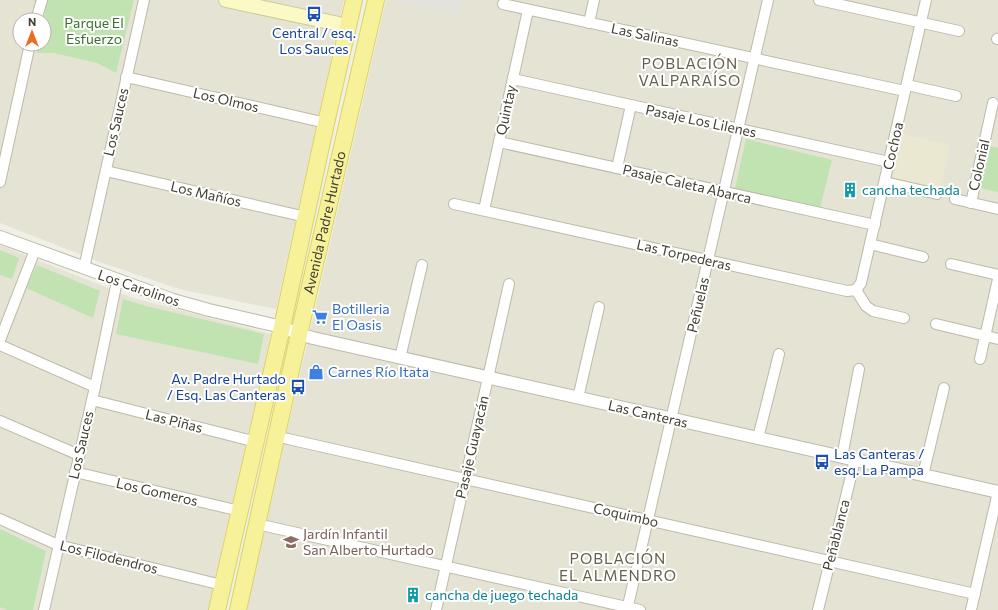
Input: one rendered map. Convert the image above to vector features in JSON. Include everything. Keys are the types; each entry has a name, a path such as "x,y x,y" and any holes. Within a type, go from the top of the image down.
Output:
{"main road":[{"path":"226,0 348,26 358,33 366,47"},
{"name":"Avenida Padre Hurtado","path":"217,610 282,327 354,0"},
{"name":"Avenida Padre Hurtado","path":"238,610 299,334 376,0"}],"street":[{"path":"38,12 42,0"},
{"name":"Los Sauces","path":"84,268 144,0"},
{"path":"589,23 594,0"},
{"name":"Peñuelas","path":"627,609 768,0"},
{"path":"819,0 958,31"},
{"name":"Cochoa","path":"856,290 861,283 875,225 926,0"},
{"name":"Las Salinas","path":"503,4 755,59 956,96"},
{"name":"Quintay","path":"484,210 528,10"},
{"path":"0,182 28,52"},
{"name":"Los Olmos","path":"126,77 326,123"},
{"name":"Pasaje Los Lilenes","path":"513,79 889,162"},
{"name":"Colonial","path":"971,203 991,103"},
{"path":"617,168 631,105"},
{"name":"Pasaje Caleta Abarca","path":"499,142 875,225"},
{"name":"Los Mañíos","path":"106,171 306,217"},
{"path":"885,182 937,194"},
{"path":"956,199 998,210"},
{"name":"Las Torpederas","path":"454,204 847,291 856,290"},
{"name":"Los Carolinos","path":"0,237 173,300 282,327 299,334"},
{"path":"870,244 924,257"},
{"path":"0,340 35,250"},
{"path":"951,264 998,275"},
{"path":"400,358 422,265"},
{"path":"980,359 998,279"},
{"name":"Los Sauces","path":"44,610 95,387 117,280"},
{"name":"Pasaje Guayacán","path":"436,610 510,284"},
{"path":"856,290 866,306 873,311 904,318"},
{"path":"578,398 599,307"},
{"path":"936,324 998,339"},
{"name":"Las Canteras","path":"299,334 488,378 998,492"},
{"path":"0,345 95,387"},
{"path":"758,438 779,354"},
{"path":"842,457 859,370"},
{"path":"923,475 944,388"},
{"name":"Las Piñas","path":"92,400 256,442"},
{"path":"0,421 79,455"},
{"name":"Coquimbo","path":"276,436 288,440 465,478 975,594"},
{"name":"Peñablanca","path":"818,610 829,561 856,460"},
{"name":"Los Gomeros","path":"75,472 240,511"},
{"path":"971,610 998,492"},
{"name":"Los Filodendros","path":"0,519 58,545 222,585"},
{"path":"257,524 446,566 627,609 640,610"}],"shaded area":[{"path":"0,0 344,0 276,309 179,289 97,261 0,223"},
{"path":"386,0 998,0 998,610 246,610"},
{"path":"399,0 462,0 458,14"},
{"path":"903,134 950,145 941,188 894,178"},
{"path":"0,245 133,298 271,334 208,610 0,610"}],"green space":[{"name":"Parque El Esfuerzo","path":"33,0 134,0 116,73 97,63 54,53 37,53 52,52 52,12 45,11"},
{"path":"746,139 832,160 820,208 735,188"},
{"path":"986,145 998,148 998,192 976,187"},
{"path":"0,250 19,258 12,279 0,275"},
{"path":"37,265 100,291 93,318 26,288"},
{"path":"123,299 146,306 264,334 258,364 116,334"},
{"path":"0,529 46,551 33,610 7,610 0,607"}],"place":[{"name":"Central / esq. Los Sauces","path":"314,14"},
{"name":"cancha techada","path":"850,190"},
{"name":"Botilleria El Oasis","path":"320,317"},
{"name":"Carnes Río Itata","path":"316,372"},
{"name":"Av. Padre Hurtado / Esq. Las Canteras","path":"298,387"},
{"name":"Las Canteras / esq. La Pampa","path":"822,462"},
{"name":"Jardín Infantil San Alberto Hurtado","path":"291,542"},
{"name":"cancha de juego techada","path":"413,595"}],"district":[{"name":"POBLACIÓN VALPARAÍSO","path":"690,72"},
{"name":"POBLACIÓN EL ALMENDRO","path":"618,568"}]}
